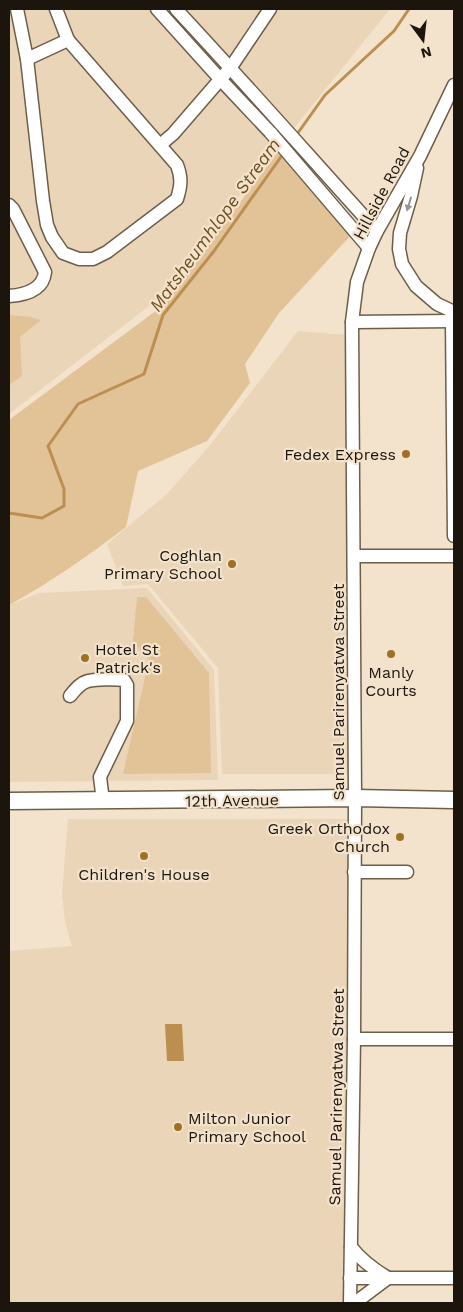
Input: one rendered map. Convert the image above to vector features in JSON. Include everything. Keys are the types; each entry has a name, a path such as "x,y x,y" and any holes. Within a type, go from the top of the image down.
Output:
{"main road":[{"name":"12th Avenue","path":"9,801 355,798 454,800"}],"street":[{"path":"17,9 27,59 47,225 52,237 63,253 79,259 93,259 106,252 178,199 181,176 177,164 68,40 56,9"},
{"path":"157,9 221,80 306,153 377,231"},
{"path":"176,9 231,67 275,128 295,162 369,248"},
{"path":"160,145 173,134 221,80 270,9"},
{"path":"27,59 68,40"},
{"name":"Hillside Road","path":"352,322 357,282 369,248 420,156 454,86"},
{"path":"420,156 400,233 399,249 402,264 416,286 454,318"},
{"path":"9,205 13,209 45,272 41,284 32,292 9,296"},
{"path":"352,322 454,318"},
{"path":"454,318 454,536"},
{"name":"Samuel Parirenyatwa Street","path":"350,1303 355,798 352,322"},
{"path":"354,556 454,556"},
{"path":"70,696 77,687 87,681 118,679 124,680 127,685 127,722 100,777 102,801"},
{"path":"354,872 408,872"},
{"path":"354,1039 454,1039"},
{"path":"350,1247 361,1259 388,1278"},
{"path":"350,1278 454,1278"},
{"path":"358,1303 360,1298 388,1278"}],"shaded area":[{"path":"9,9 390,9 153,303 9,414"},
{"path":"281,148 352,234 279,313 245,364 250,383 207,441 138,471 126,527 69,568 9,605 9,420 161,307"},
{"path":"9,315 41,320 20,337 22,376 9,385"},
{"name":"Coghlan Primary School","path":"298,331 348,335 352,774 222,774 218,668 148,584 123,586 107,544 167,494 211,444"},
{"path":"147,588 214,670 218,780 9,782 9,605 39,593"},
{"path":"137,597 146,597 209,673 211,773 123,774 149,660 133,642"},
{"name":"Milton Junior Primary School","path":"68,819 352,819 343,1303 9,1303 9,951 72,946 65,922 62,893"},
{"path":"165,1024 182,1024 184,1061 167,1061"}],"waterway":[{"name":"Matsheumhlope Stream","path":"295,137 325,95 394,31 409,9"},
{"name":"Matsheumhlope Stream","path":"9,513 42,518 64,506 64,489 48,446 78,404 144,374 163,315 214,251 283,154"}],"place":[{"name":"Fedex Express","path":"406,454"},
{"name":"Coghlan Primary School","path":"232,564"},
{"name":"Manly Courts","path":"391,654"},
{"name":"Hotel St Patrick's","path":"85,658"},
{"name":"Greek Orthodox Church","path":"400,837"},
{"name":"Children's House","path":"144,856"},
{"name":"Milton Junior Primary School","path":"178,1127"}]}
